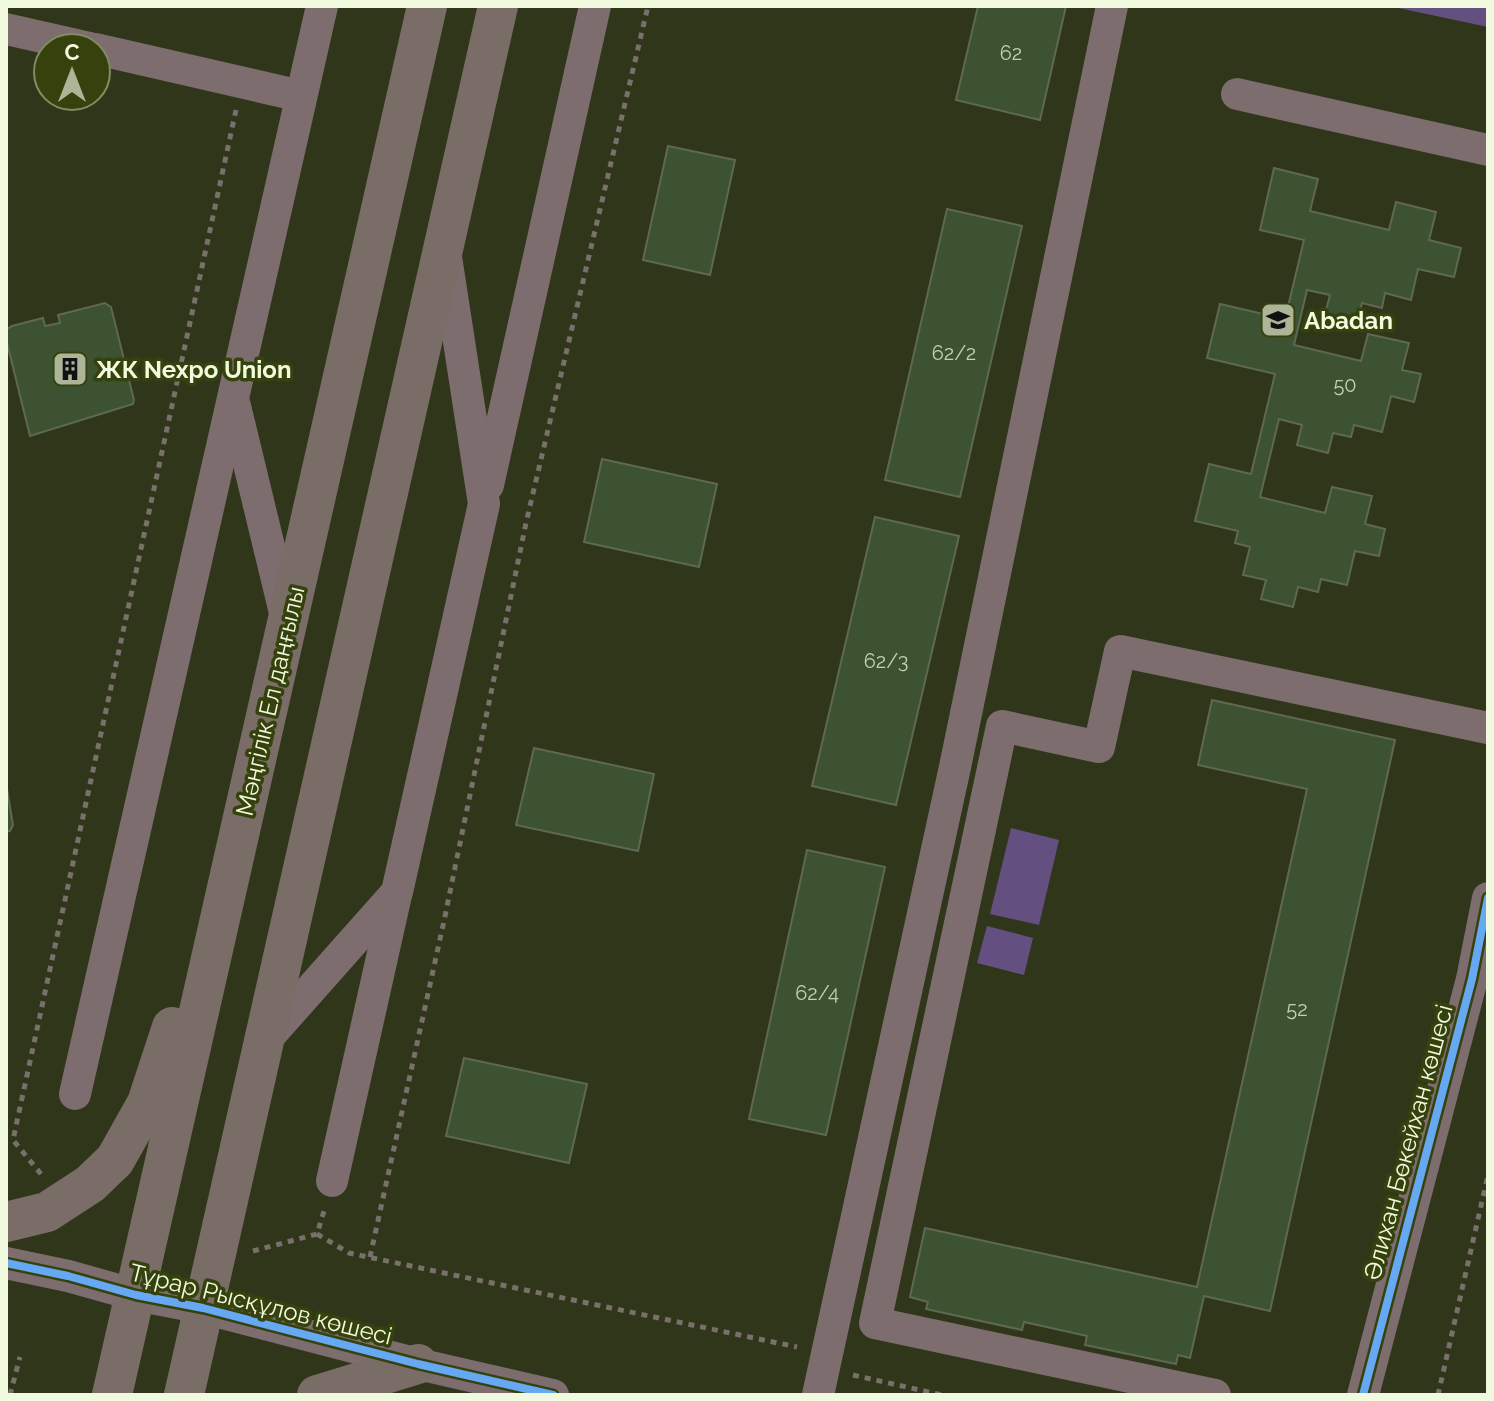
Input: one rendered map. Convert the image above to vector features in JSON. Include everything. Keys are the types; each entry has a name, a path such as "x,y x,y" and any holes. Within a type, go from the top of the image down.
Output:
{"main road":[{"name":"Мәңгілік Ел даңғылы","path":"112,1395 427,6"},
{"path":"184,1395 498,6"},
{"path":"6,1222 47,1212 90,1184 115,1160 147,1103 247,799"},
{"path":"317,1395 418,1364"}],"street":[{"path":"75,1094 322,6"},
{"path":"332,1181 595,6"},
{"path":"818,1395 958,751 1112,6"},
{"path":"6,29 32,35"},
{"path":"112,53 301,96"},
{"path":"1237,94 1488,150"},
{"path":"444,244 484,504"},
{"path":"233,399 287,621"},
{"path":"1215,1395 875,1323 1002,726 1099,747 1120,651 1488,728"},
{"path":"263,1043 397,892"},
{"name":"Әлихан Бөкейхан көшесі","path":"1363,1395 1480,981 1488,898"},
{"name":"Тұрар Рысқұлов көшесі","path":"6,1263 203,1308 418,1364 553,1395"}],"path":[{"path":"370,1257 444,921 526,523 648,6"},
{"path":"47,1180 13,1140 242,83"},
{"path":"1438,1395 1488,1175"},
{"path":"33,1178 47,1180"},
{"path":"317,1234 332,1181"},
{"path":"249,1252 317,1234 349,1253 805,1349 857,1377 942,1395"},
{"path":"6,1353 32,1361"},
{"path":"10,1395 20,1357"}],"shaded area":[{"path":"1389,6 1488,6 1488,27"},
{"path":"1011,828 1059,840 1039,925 990,914"},
{"path":"987,926 1033,938 1024,975 977,963"}],"building":[{"path":"978,6 1066,6 1040,120 956,100"},
{"path":"668,146 735,160 710,275 643,260"},
{"path":"1274,168 1318,179 1310,211 1389,230 1396,202 1436,212 1429,240 1461,248 1454,277 1418,269 1411,300 1385,293 1382,308 1362,303 1357,322 1325,314 1330,295 1307,290 1294,345 1361,361 1368,334 1409,343 1402,370 1421,374 1414,402 1391,396 1382,432 1354,425 1351,437 1333,433 1328,453 1297,445 1302,425 1279,419 1260,497 1325,513 1332,487 1372,496 1365,524 1385,529 1379,556 1355,551 1347,585 1321,579 1318,592 1298,587 1293,607 1261,599 1266,580 1243,575 1250,547 1235,543 1238,531 1195,521 1209,464 1251,474 1275,374 1207,358 1220,304 1285,319 1304,240 1260,230"},
{"path":"947,209 1022,226 960,497 885,480"},
{"name":"ЖК Nexpo Union","path":"105,303 111,307 133,404 30,436 6,330 43,318 45,326 60,323 58,315"},
{"path":"602,459 717,484 699,567 584,542"},
{"path":"875,517 959,536 896,805 812,786"},
{"path":"1212,700 1395,740 1270,1311 1204,1296 1190,1358 1178,1355 1176,1364 1085,1345 1087,1336 1024,1322 1022,1330 926,1309 928,1302 910,1297 925,1228 1197,1287 1307,789 1198,765"},
{"path":"534,748 654,774 638,851 516,825"},
{"path":"6,783 13,825 6,832"},
{"path":"807,850 885,867 826,1135 749,1119"},
{"path":"464,1058 587,1084 569,1163 446,1136"}],"cycle path":[{"path":"1363,1395 1472,979 1488,898"},
{"path":"6,1263 203,1308 418,1364 553,1395"}],"place":[{"name":"Abadan","path":"1278,320"},
{"name":"ЖК Nexpo Union","path":"70,369"}]}
